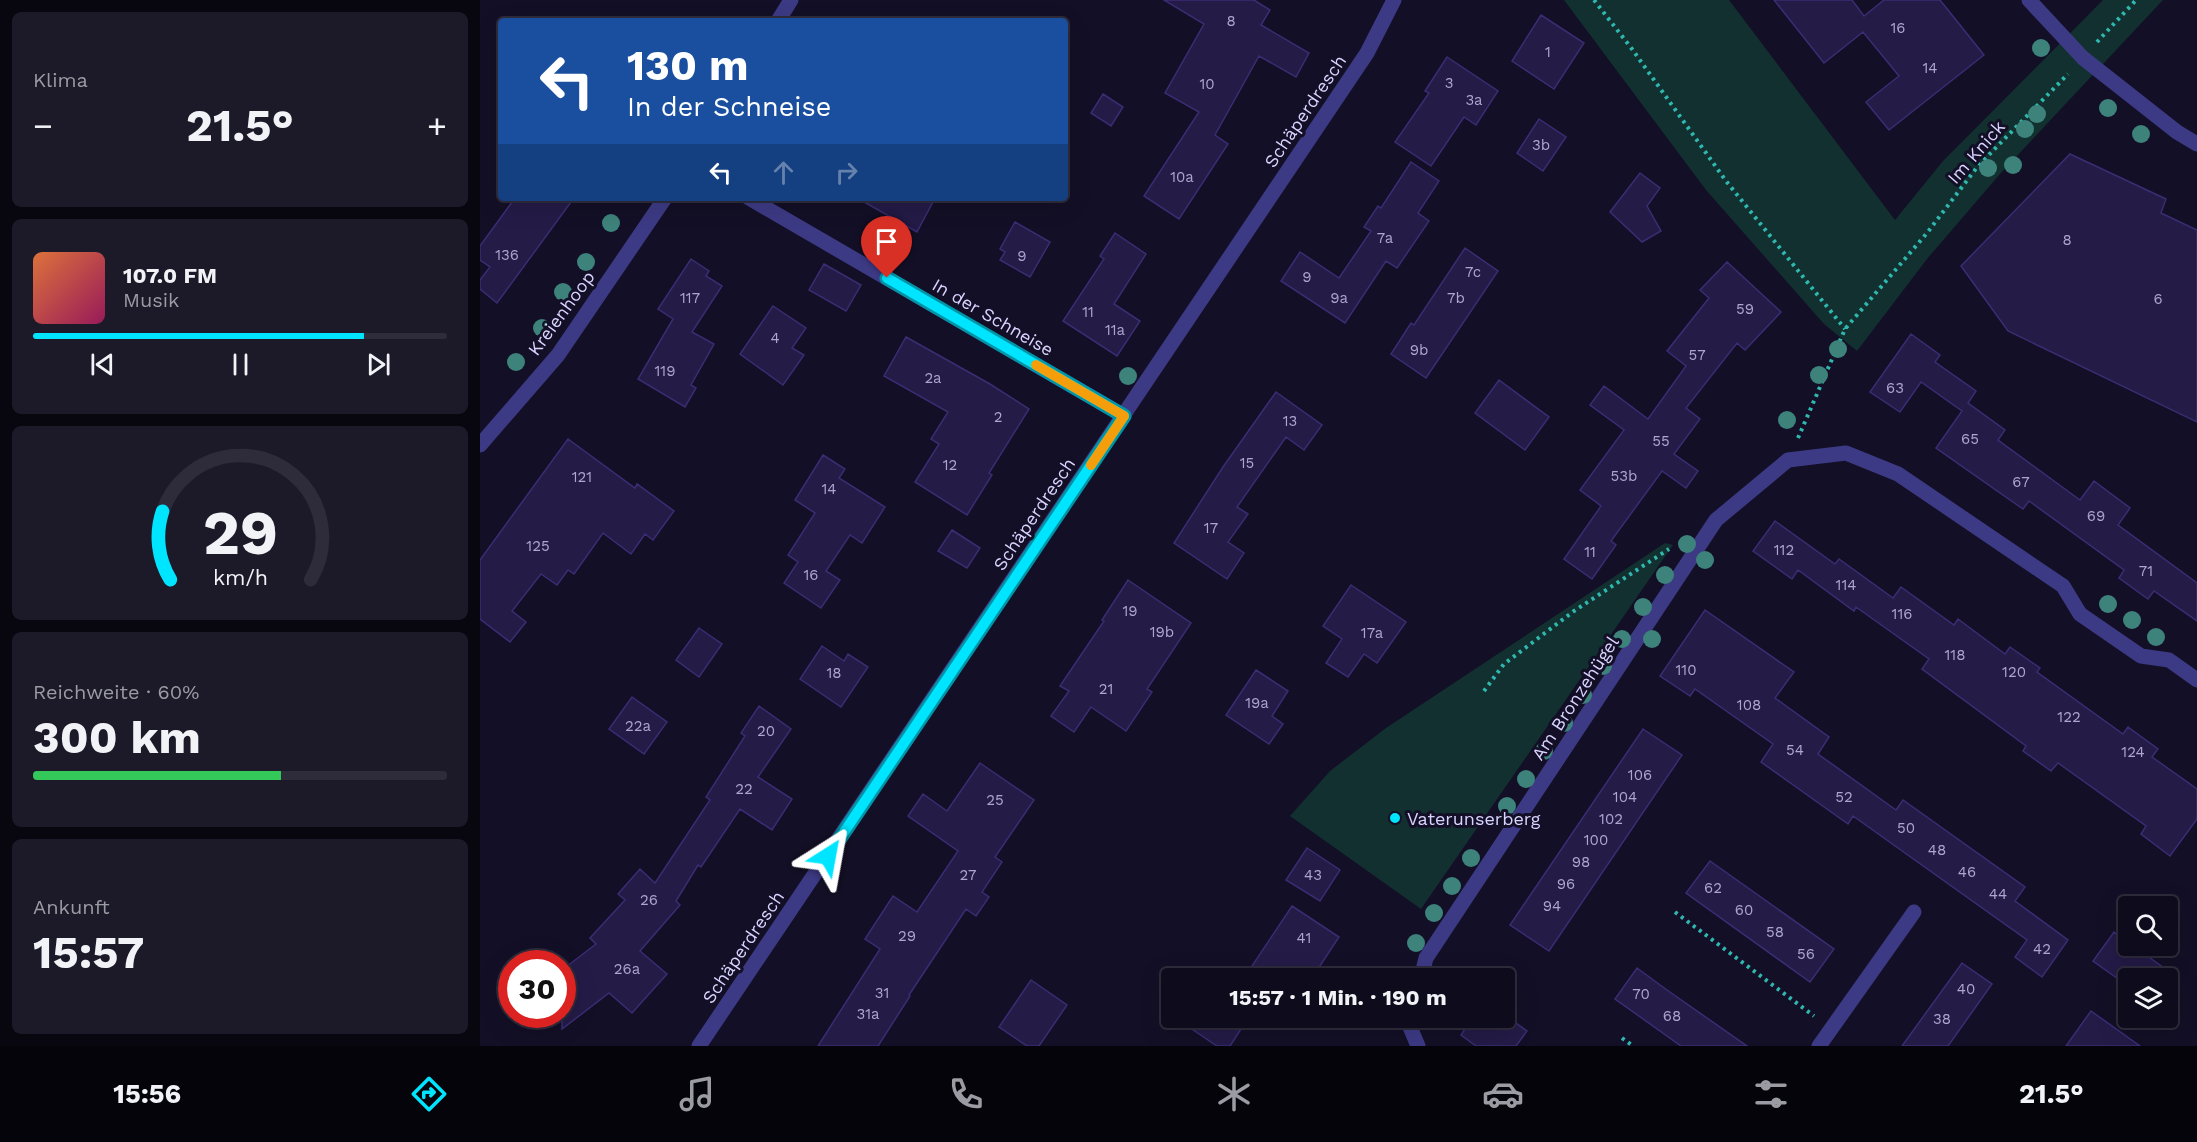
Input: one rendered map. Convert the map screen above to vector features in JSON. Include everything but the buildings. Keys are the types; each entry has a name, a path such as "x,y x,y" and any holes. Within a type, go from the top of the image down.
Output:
{"street":[{"path":"780,18 791,0"},
{"name":"Schäperdresch","path":"699,1046 1367,53 1395,0"},
{"path":"2028,0 2083,58 2177,132 2197,144"},
{"name":"Kreienhoop","path":"480,445 558,355 663,201"},
{"name":"In der Schneise","path":"754,201 1124,416"},
{"path":"1788,460 1845,453 1898,474 2063,586 2080,614 2141,656 2169,660 2197,680"},
{"name":"Am Bronzehügel","path":"1424,968 1426,958 1716,520 1788,460"},
{"path":"1819,1046 1914,912"},
{"path":"1410,1028 1418,1046"}],"path":[{"path":"1594,0 1632,48 1726,181 1845,329 1788,460"},
{"name":"Im Knick","path":"1845,329 1927,233 1978,166 2136,0"},
{"path":"1484,692 1504,664 1565,617 1677,545"},
{"path":"1675,912 1831,1029"},
{"path":"1622,1038 1634,1046"}],"green space":[{"path":"1564,0 1729,0 1895,220 1943,161 2103,0 2163,0 2000,174 1927,259 1857,351 1824,324 1706,190"},
{"path":"1665,543 1673,545 1421,909 1290,816 1330,771 1386,728"}],"slow traffic":[{"path":"1036,365 1124,416 1091,465"}],"place":[{"name":"Vaterunserberg","path":"1395,818"}],"route":[{"path":"828,856 1124,416 887,278"}]}
